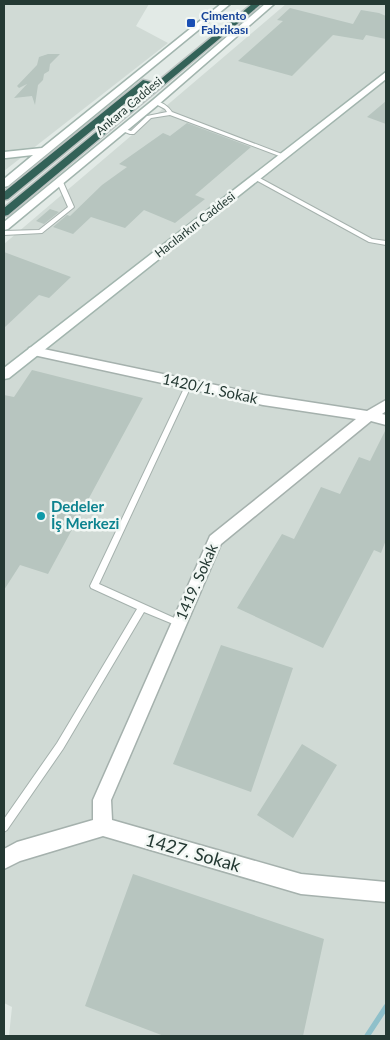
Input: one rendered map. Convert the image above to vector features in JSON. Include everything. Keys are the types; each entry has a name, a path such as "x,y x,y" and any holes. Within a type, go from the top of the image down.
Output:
{"highway":[{"name":"Ankara Caddesi","path":"4,197 242,4"},
{"name":"Ankara Caddesi","path":"4,213 257,4"},
{"path":"4,219 39,183"}],"street":[{"name":"Ankara Caddesi","path":"4,184 226,4"},
{"name":"Ankara Caddesi","path":"4,228 156,102 270,4"},
{"name":"Hacılarkırı Caddesi","path":"4,375 386,75"},
{"path":"4,155 44,151"},
{"name":"1420/1. Sokak","path":"34,351 263,400 386,420"},
{"name":"1419. Sokak","path":"103,827 102,800 214,540 386,404"},
{"path":"4,859 17,852 103,827"},
{"name":"1427. Sokak","path":"103,827 301,884 386,892"}],"lane":[{"path":"156,102 167,108 170,113"},
{"path":"122,129 132,133 149,117 170,113 284,156"},
{"path":"256,178 371,241 386,243"},
{"path":"4,233 40,232 71,207 60,182"},
{"path":"178,623 94,586 189,384"},
{"path":"4,827 60,746 142,607"}],"shaded area":[{"path":"4,4 149,4 136,26 168,43 4,171"},
{"path":"286,4 386,4 386,1036 9,1036 12,1007 4,1003 4,244"}],"building":[{"path":"290,8 353,24 361,10 379,13 386,16 386,39 366,35 363,40 333,35 292,76 238,61 283,21 277,20"},
{"path":"48,54 60,54 50,64 49,71 44,74 43,80 38,85 35,105 32,96 14,98 27,84 19,88 17,86 37,65 39,57"},
{"path":"386,101 386,124 367,117"},
{"path":"187,123 251,147 195,195 205,199 175,223 144,210 125,228 91,217 73,234 53,227 67,215 70,216 102,185 127,167 119,164 163,133 170,136"},
{"path":"50,209 59,212 44,224 36,221"},
{"path":"4,252 71,277 49,298 39,295 4,328"},
{"path":"32,370 143,398 48,574 20,565 4,590 4,395 14,397"},
{"path":"386,429 386,540 381,553 374,550 323,648 237,608 282,534 294,539 321,487 340,494 359,457 370,461"},
{"path":"221,645 293,668 251,792 173,764"},
{"path":"302,744 337,765 293,838 257,815"},
{"path":"133,874 324,939 303,1036 164,1036 85,1006"}],"waterway":[{"path":"367,1036 386,1007"}],"place":[{"name":"Çimento Fabrikası","path":"191,23"},
{"name":"Dedeler İş Merkezi","path":"41,516"}]}
